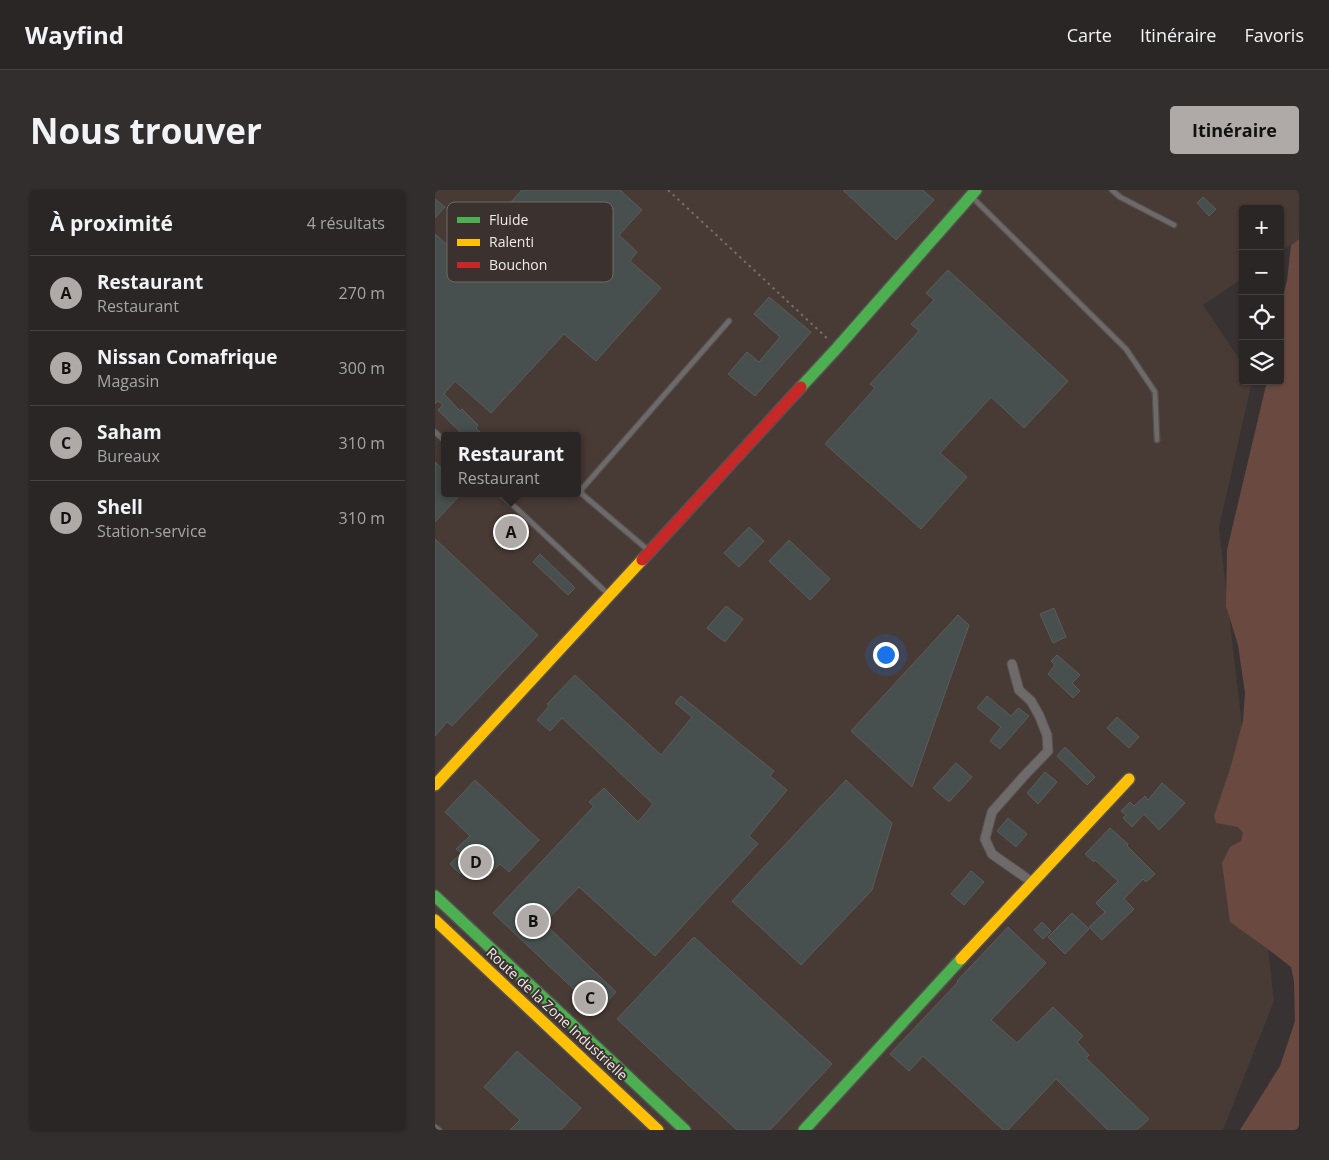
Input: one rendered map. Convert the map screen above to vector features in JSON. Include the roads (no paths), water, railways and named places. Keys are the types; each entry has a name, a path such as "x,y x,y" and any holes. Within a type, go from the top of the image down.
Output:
{"street":[{"path":"435,785 837,348 974,193"},
{"path":"1012,664 1019,690 1031,701 1039,715 1047,735 1048,751 1023,776 992,812 985,839 992,854 1032,882"},
{"path":"805,1130 1129,779"},
{"name":"Route de la Zone Industrielle","path":"435,896 685,1130"},
{"name":"Route de la Zone Industrielle","path":"435,920 657,1130"}],"lane":[{"path":"1112,190 1120,197 1174,225"},
{"path":"974,193 1125,349 1155,392 1157,440"},
{"path":"649,551 582,494 581,490 729,321"},
{"path":"504,497 609,595"},
{"path":"435,1127 439,1130"}],"place":[{"name":"Restaurant","path":"511,532"},
{"name":"Shell","path":"476,862"},
{"name":"Nissan Comafrique","path":"533,921"},
{"name":"Saham","path":"590,998"}]}
